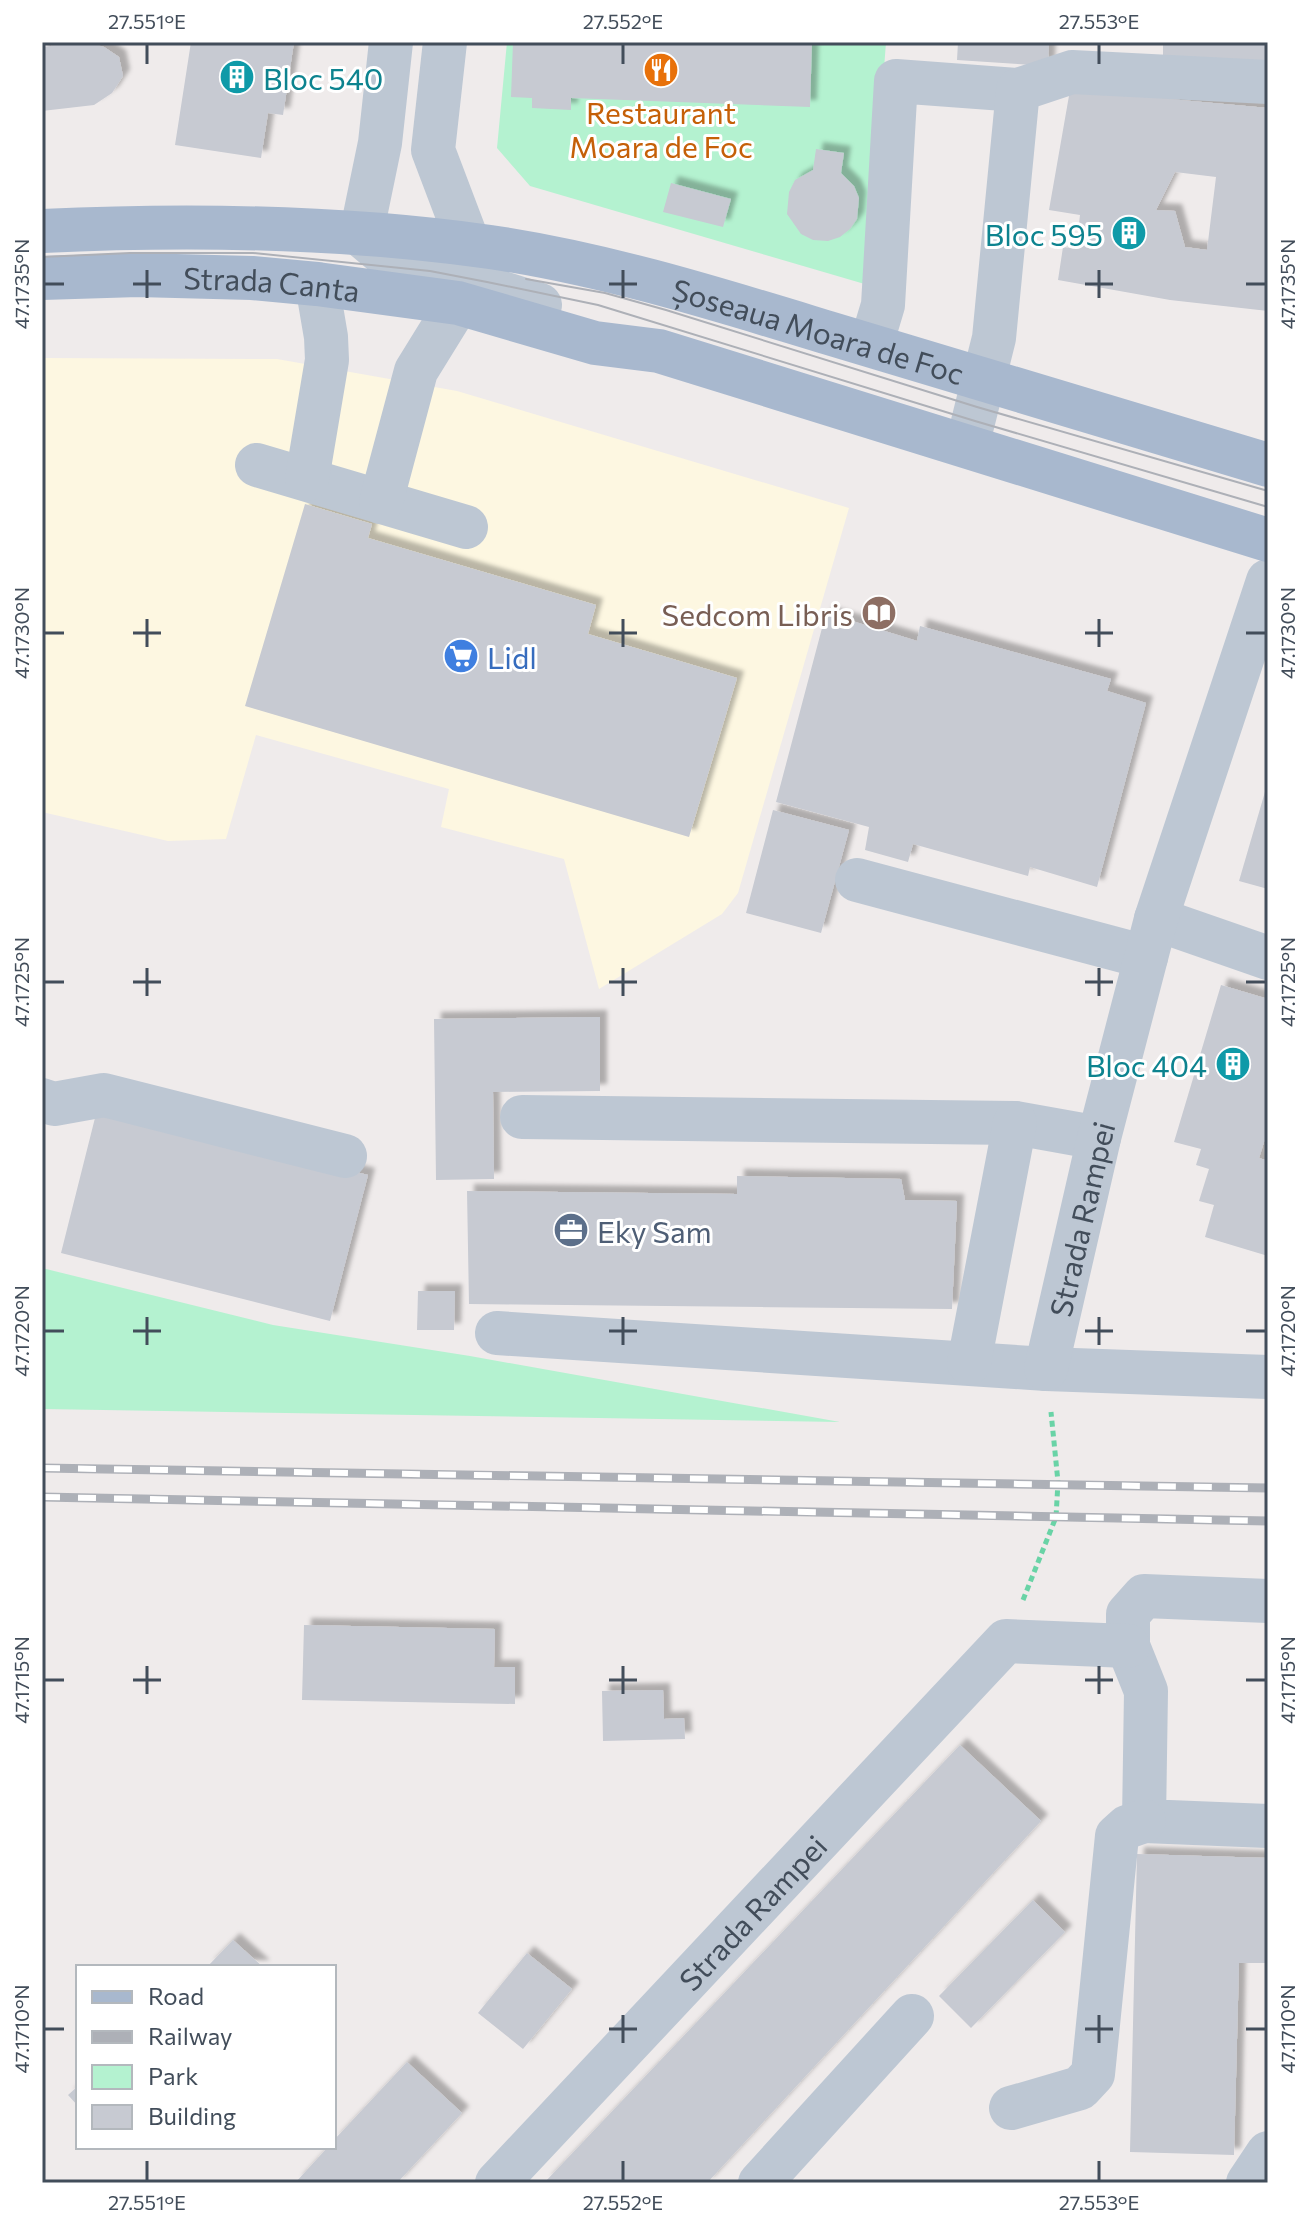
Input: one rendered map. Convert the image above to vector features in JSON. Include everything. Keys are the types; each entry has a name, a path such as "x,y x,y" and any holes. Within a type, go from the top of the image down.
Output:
{"main road":[{"name":"Strada Canta","path":"42,231 255,226 361,235"},
{"name":"Șoseaua Moara de Foc","path":"361,235 469,245 538,256 674,287 1268,465"},
{"name":"Strada Canta","path":"42,278 252,278 458,303"},
{"path":"458,303 595,343 659,351 1268,540"}],"street":[{"name":"Strada Canta","path":"391,42 380,143 361,235 386,256 603,324 659,351"},
{"path":"445,42 433,150 469,245"},
{"path":"871,345 883,305 896,81 1018,90 1072,72 1268,82"},
{"path":"967,446 994,338 1018,90"},
{"path":"307,479 327,360 317,284"},
{"path":"381,502 416,371 458,303"},
{"path":"257,465 466,527"},
{"name":"Strada Rampei","path":"1046,1369 1099,1138 1151,938 1268,581"},
{"path":"857,880 1268,958"},
{"path":"42,1100 54,1104 104,1095 345,1156"},
{"path":"522,1117 1015,1123 1099,1138"},
{"path":"969,1363 1015,1123"},
{"path":"497,1333 1046,1369 1268,1377"},
{"path":"1144,1821 1146,1691 1128,1646 1128,1614 1144,1596 1268,1601"},
{"path":"1006,1641 1128,1646"},
{"name":"Strada Rampei","path":"497,2183 1006,1641"},
{"path":"1011,2108 1080,2088 1093,2074 1117,1836 1127,1827 1144,1821 1268,1826"},
{"path":"760,2183 912,2016"},
{"path":"1248,2183 1268,2153"}],"path":[{"path":"1006,1641 1056,1517 1058,1482 1046,1369"}],"shaded area":[{"path":"42,358 277,359 457,391 849,508 738,893 722,914 599,989 564,859 441,827 449,789 256,735 226,839 168,841 42,812"}],"green space":[{"path":"507,42 886,42 868,285 530,186 497,148"},
{"path":"42,1268 273,1325 470,1356 840,1422 42,1409"}],"building":[{"path":"86,42 104,47 119,57 123,76 112,93 94,105 42,111 42,47"},
{"name":"Bloc 540","path":"191,42 294,42 283,115 268,113 261,158 175,145"},
{"name":"Restaurant Moara de Foc","path":"513,42 812,42 810,107 571,98 571,110 532,108 532,98 511,97"},
{"path":"958,42 1049,42 1048,66 957,60"},
{"path":"1163,42 1268,42 1268,62 1163,56"},
{"path":"1070,90 1268,108 1268,311 1170,300 1058,280 1063,247 1076,249 1080,215 1049,210","holes":["1175,172 1216,177 1207,250 1185,247 1175,211 1156,210"]},
{"path":"816,149 844,153 841,173 854,186 859,198 857,219 850,229 828,241 813,240 801,234 787,214 789,192 795,180 813,170"},
{"path":"671,183 731,199 723,227 663,212"},
{"name":"Lidl","path":"305,504 372,524 368,538 596,605 588,634 737,678 689,837 245,706"},
{"path":"826,613 917,641 920,626 1111,679 1107,691 1146,703 1097,887 1030,867 1028,876 913,844 908,862 865,850 869,827 776,802"},
{"path":"1268,785 1268,889 1239,881"},
{"path":"773,810 849,830 821,933 746,913"},
{"name":"Bloc 404","path":"1221,985 1268,999 1268,1129 1259,1158 1268,1161 1268,1256 1205,1237 1214,1205 1199,1201 1209,1169 1196,1165 1201,1149 1174,1142"},
{"path":"600,1017 600,1091 493,1092 494,1179 436,1180 434,1019"},
{"path":"98,1106 368,1175 330,1321 61,1253"},
{"path":"737,1176 901,1179 905,1200 957,1201 952,1309 469,1304 467,1191 737,1194"},
{"path":"418,1291 455,1291 454,1330 417,1330"},
{"path":"304,1625 495,1629 494,1667 515,1667 515,1704 302,1700"},
{"path":"663,1690 664,1719 684,1718 685,1739 603,1741 602,1691"},
{"path":"960,1745 1041,1821 707,2183 544,2183"},
{"path":"1137,1854 1268,1858 1268,1963 1239,1963 1234,2155 1130,2152"},
{"path":"1033,1900 1065,1932 971,2028 939,1996"},
{"path":"233,1940 261,1965 209,1965"},
{"path":"527,1953 572,1989 523,2049 478,2013"},
{"path":"407,2062 462,2113 397,2183 295,2183 326,2149 336,2149 336,2138"},
{"path":"76,2088 76,2104 68,2095"}],"tram line":[{"path":"42,257 253,253 430,271 487,282 598,305 1268,507"},
{"path":"526,279 605,293 666,310 977,407 1268,491"}],"railway":[{"path":"42,1468 1268,1488"},
{"path":"42,1497 1268,1521"}],"place":[{"name":"Restaurant Moara de Foc","path":"661,70"},
{"name":"Bloc 540","path":"237,77"},
{"name":"Bloc 595","path":"1129,233"},
{"name":"Sedcom Libris","path":"879,613"},
{"name":"Lidl","path":"461,656"},
{"name":"Bloc 404","path":"1233,1064"},
{"name":"Eky Sam","path":"571,1230"}]}
